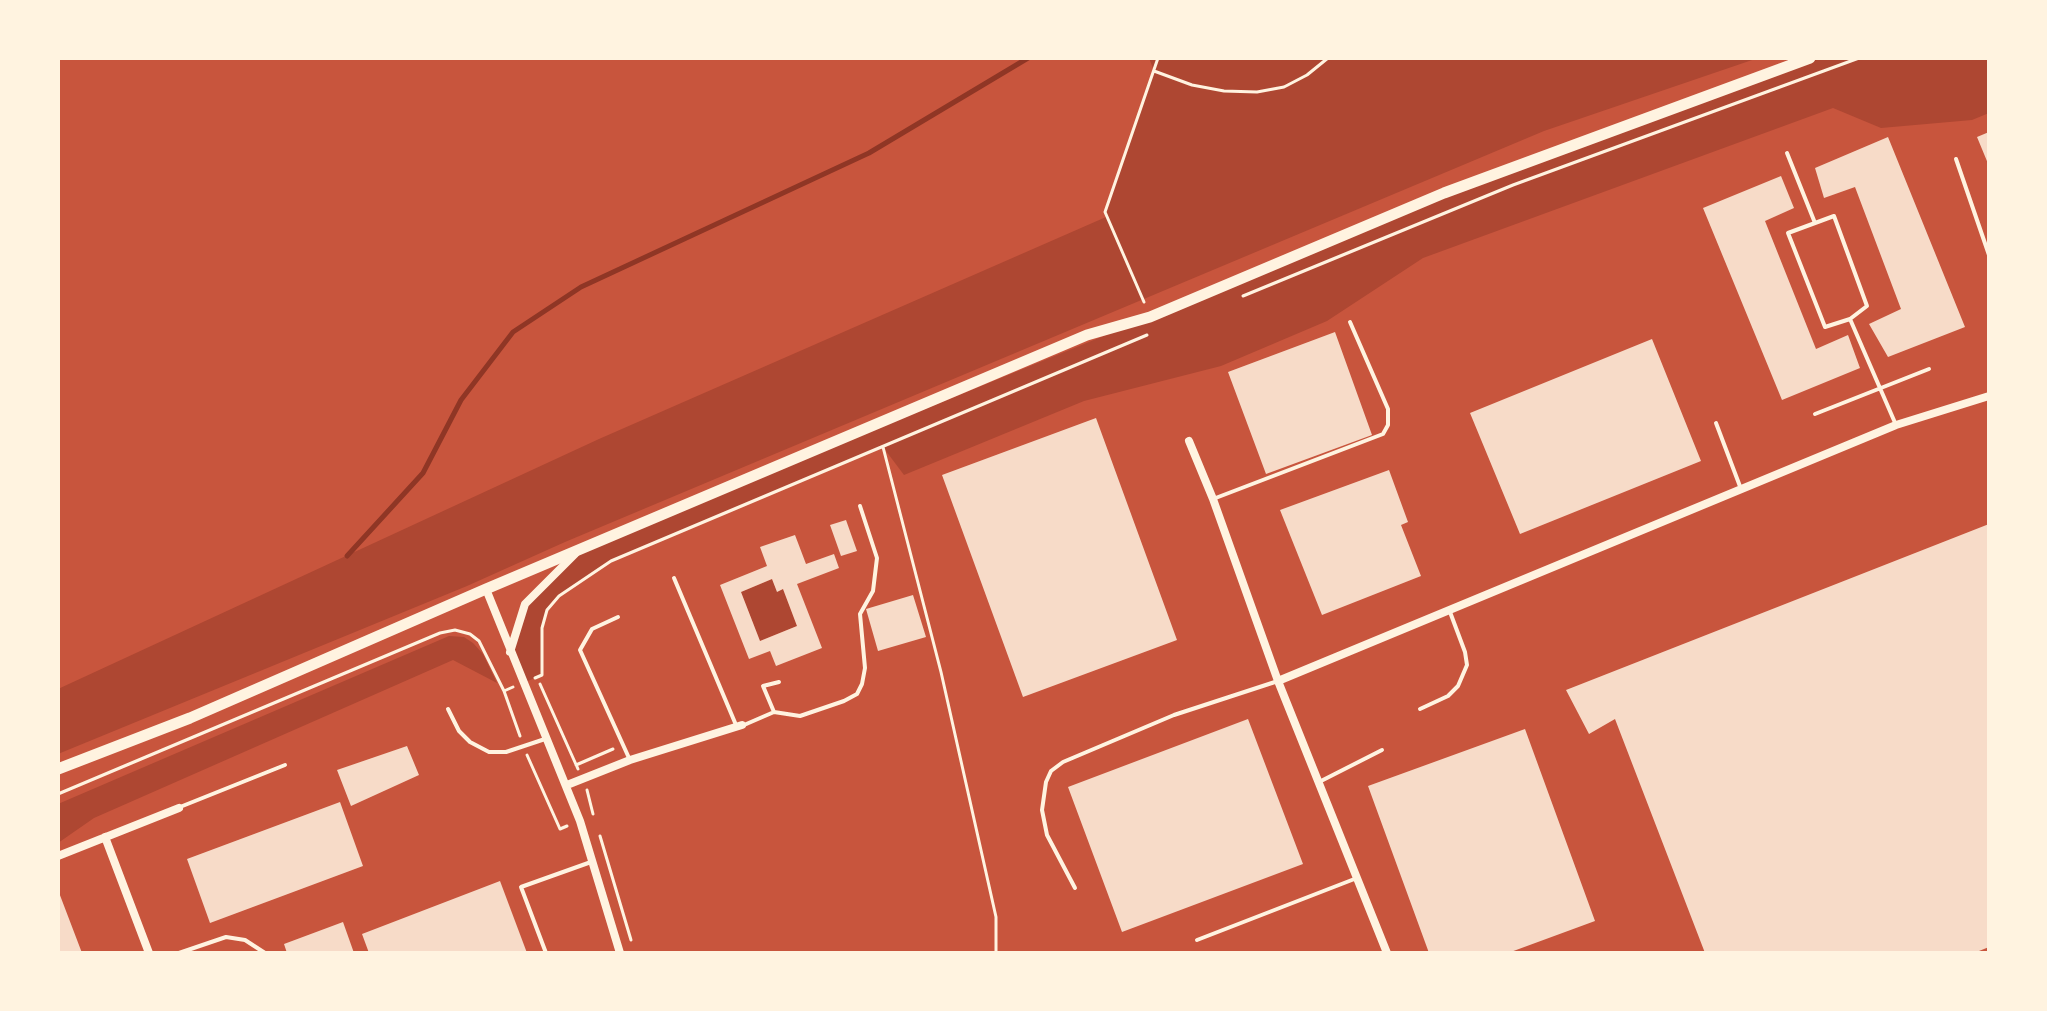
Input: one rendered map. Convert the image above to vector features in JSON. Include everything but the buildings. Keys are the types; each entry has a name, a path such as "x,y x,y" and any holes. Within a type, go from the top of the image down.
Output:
{"street":[{"path":"58,769 190,718 486,589 1087,335 1150,317 1444,193 1810,58"},
{"path":"1278,681 1896,425 1989,396"},
{"path":"1189,441 1278,681 1387,953"},
{"path":"510,652 525,604 578,551"},
{"path":"486,589 567,785 620,953"},
{"path":"567,785 630,760 739,726"},
{"path":"58,856 179,808"},
{"path":"105,837 149,953"}],"lane":[{"path":"1787,153 1815,223"},
{"path":"1956,159 1989,255"},
{"path":"1834,216 1867,306 1850,319 1825,327 1788,233 1834,216"},
{"path":"1850,319 1896,425"},
{"path":"1213,499 1383,434 1388,425 1388,409 1350,322"},
{"path":"1815,414 1929,369"},
{"path":"1716,423 1741,489"},
{"path":"674,578 739,726 774,712 800,716 844,701 857,694 862,684 865,668 860,614 873,591 877,558 860,506"},
{"path":"1420,709 1448,696 1458,686 1467,665 1449,610"},
{"path":"618,617 592,629 580,650 630,760"},
{"path":"1075,888 1047,835 1042,810 1051,771 1063,762 1174,715 1278,681"},
{"path":"774,712 763,686 779,682"},
{"path":"448,709 459,731 470,742 489,752 506,752 547,738"},
{"path":"1318,782 1382,750"},
{"path":"179,808 285,765"},
{"path":"546,953 521,887 593,861"},
{"path":"1197,940 1357,878"},
{"path":"179,953 226,937 245,940 265,953"}],"path":[{"path":"1150,317 1105,212 1158,58"},
{"path":"1154,71 1192,85 1224,91 1257,92 1284,87 1307,75 1328,58"},
{"path":"1242,296 1513,185 1859,58"},
{"path":"504,691 542,675 542,628 547,610 559,596 611,561 1156,331"},
{"path":"883,447 941,672 996,917 996,953"},
{"path":"58,794 440,633 455,630 470,634 479,641 504,691 524,747 560,829 580,821"},
{"path":"576,765 623,744"}],"shaded area":[{"path":"1149,58 1758,58 1544,131 467,586 58,754 58,689 599,439 1106,217 1105,212 1154,71"},
{"path":"1810,58 1989,58 1989,113 1972,120 1881,128 1833,108 1423,258 1327,321 1221,366 1084,401 904,475 883,447 611,561 559,596 547,610 542,628 542,675 523,683 510,652 525,604 578,551 1444,193"},
{"path":"772,579 777,591 783,589 797,626 760,641 741,592"},
{"path":"449,636 464,637 473,643 483,654 497,683 453,660 94,818 58,843 58,804"}],"waterway":[{"path":"347,556 423,473 461,400 513,332 581,287 869,153 1028,58"}]}
